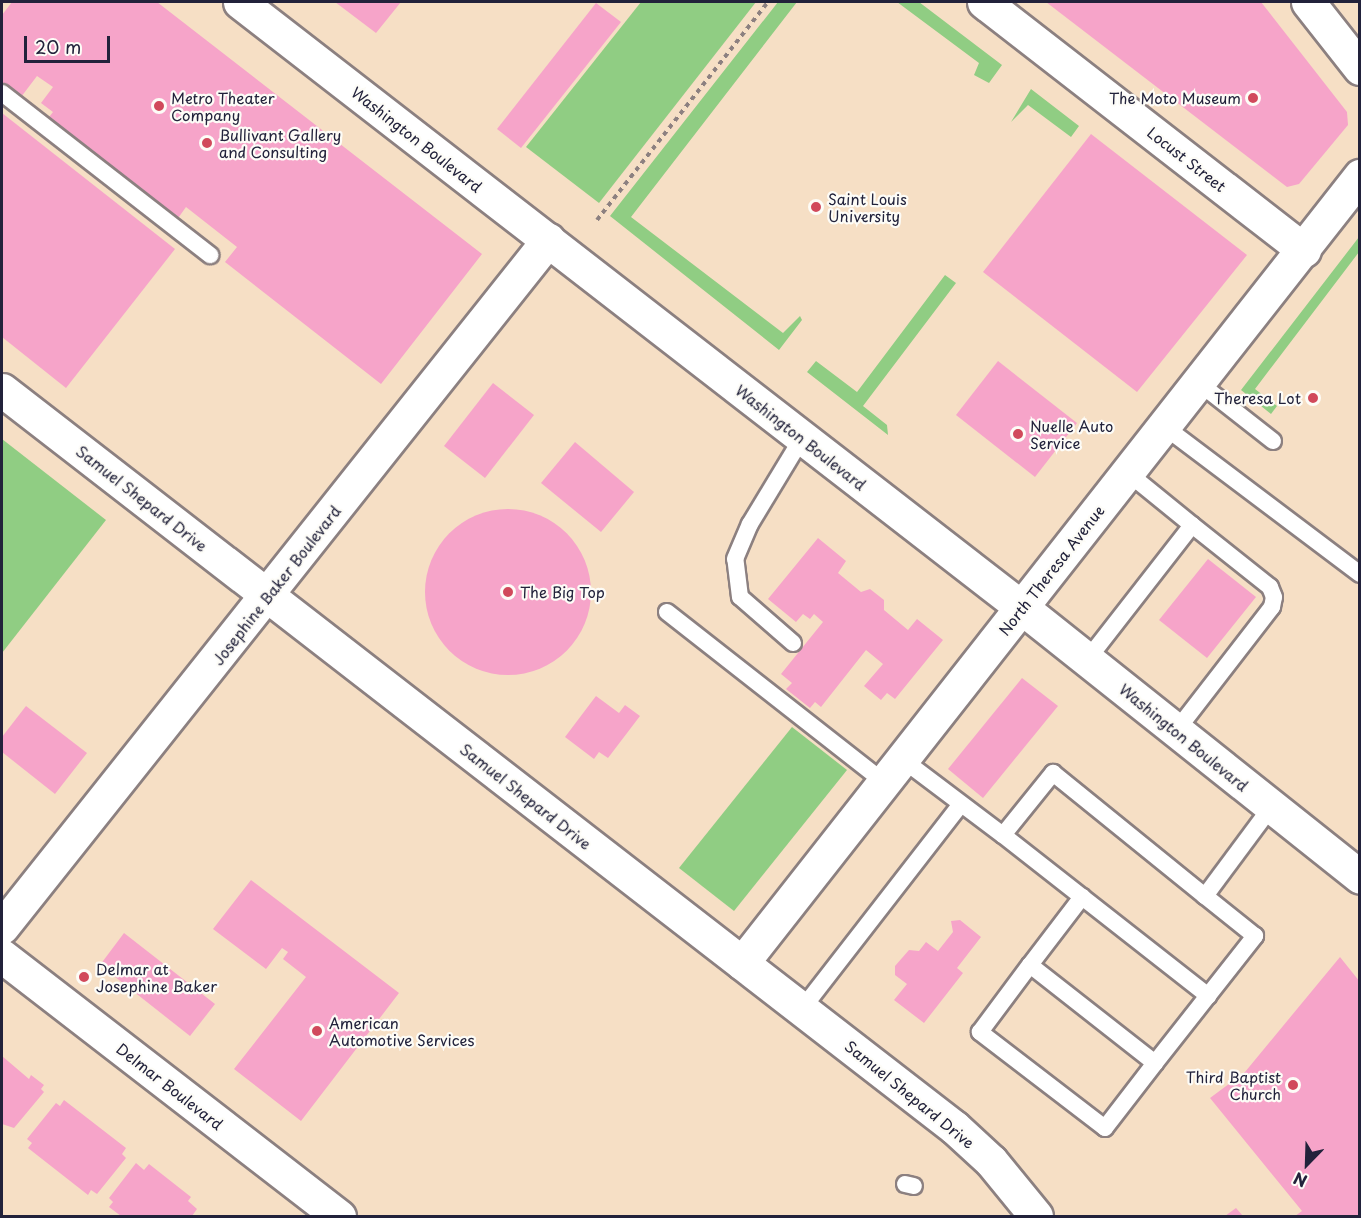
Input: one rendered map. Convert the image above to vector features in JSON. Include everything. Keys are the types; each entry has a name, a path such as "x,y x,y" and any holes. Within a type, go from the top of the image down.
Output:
{"street":[{"name":"Washington Boulevard","path":"240,2 1021,607 1359,877"},
{"name":"Locust Street","path":"984,2 1304,249"},
{"path":"1308,2 1359,68"},
{"name":"North Theresa Avenue","path":"742,963 1165,427 1359,176"},
{"name":"Josephine Baker Boulevard","path":"2,927 268,596 548,240"},
{"name":"Samuel Shepard Drive","path":"2,390 968,1139 1036,1216"},
{"name":"Delmar Boulevard","path":"2,956 339,1216"}],"lane":[{"path":"2,93 210,255"},
{"path":"1198,383 1273,441"},
{"path":"1165,427 1359,574"},
{"path":"793,643 740,597 735,559 750,524 802,438"},
{"path":"1128,473 1270,587 1274,597 1272,607 1176,731"},
{"path":"1087,660 1192,525"},
{"path":"667,612 893,771 960,806 1003,835 1208,996"},
{"path":"1003,835 1053,773 1255,936 1105,1128 980,1032 1082,897"},
{"path":"802,1009 960,806"},
{"path":"1205,896 1272,807"},
{"path":"1030,965 1155,1063"}],"path":[{"path":"597,220 768,2"}],"green space":[{"path":"641,2 756,2 599,203 526,147"},
{"path":"778,2 797,2 631,217 783,333 800,316 802,320 779,350 610,216"},
{"path":"897,2 919,2 1002,65 989,83 974,75 979,63"},
{"path":"1031,89 1079,126 1071,137 1028,105 1011,122"},
{"path":"1359,237 1359,252 1255,389 1277,406 1271,414 1241,390"},
{"path":"945,275 956,283 863,406 887,425 888,435 807,372 816,361 857,392"},
{"path":"2,439 106,520 2,653"},
{"path":"792,727 847,770 734,911 679,868"}],"building":[{"path":"12,2 157,2 482,254 381,384 225,262 237,247 186,207 176,221 46,121 53,112 41,103 53,87 37,76 18,101 2,88 2,15"},
{"path":"335,2 401,2 376,33"},
{"name":"The Moto Museum","path":"1046,2 1261,2 1347,112 1348,125 1299,184 1287,187"},
{"path":"596,3 621,22 521,148 497,129"},
{"path":"2,113 175,249 66,388 2,337"},
{"path":"1091,134 1247,255 1137,392 983,272"},
{"path":"998,361 1077,423 1035,477 956,415"},
{"path":"493,383 534,415 485,478 444,446"},
{"path":"575,442 634,492 601,532 541,483"},
{"name":"The Big Top","path":"508,509 540,516 554,523 566,534 577,546 584,560 591,592 584,624 577,638 566,650 554,661 540,668 508,675 476,668 462,661 450,650 439,638 432,624 425,592 432,560 439,546 450,534 462,523 476,516"},
{"path":"818,538 846,561 838,573 861,592 870,589 884,600 884,610 908,630 917,619 943,640 895,699 887,693 881,700 864,686 883,664 866,650 821,707 815,702 810,708 786,689 792,683 781,674 823,622 814,614 810,619 803,614 796,622 768,599"},
{"path":"1208,559 1256,597 1207,658 1159,620"},
{"path":"1022,678 1058,706 983,798 948,769"},
{"path":"596,696 619,713 625,705 640,716 608,758 599,752 594,759 565,737"},
{"path":"26,706 87,753 55,794 2,752 2,737"},
{"name":"American Automotive Services","path":"251,880 399,993 301,1121 234,1069 306,977 283,959 288,952 282,948 266,969 213,929"},
{"path":"960,920 981,937 957,968 963,973 924,1023 894,1000 907,984 895,975 895,966 909,950 919,951 926,942 938,951 953,932 951,921"},
{"path":"124,933 215,1004 190,1036 100,965"},
{"name":"Third Baptist Church","path":"1340,957 1360,982 1360,1216 1295,1216 1302,1211 1210,1098 1245,1072"},
{"path":"2,1056 29,1079 31,1075 44,1085 41,1089 44,1092 14,1128 2,1124"},
{"path":"64,1100 126,1148 122,1154 126,1158 97,1194 91,1190 88,1195 28,1148 32,1143 27,1139 56,1103 60,1106"},
{"path":"136,1163 144,1170 149,1164 191,1197 188,1201 197,1209 192,1216 121,1216 109,1207 113,1202 109,1198"},
{"path":"1236,1208 1243,1216 1225,1216"}],"place":[{"name":"The Moto Museum","path":"1253,98"},
{"name":"Metro Theater Company","path":"159,106"},
{"name":"Bullivant Gallery and Consulting","path":"207,143"},
{"name":"Saint Louis University","path":"816,207"},
{"name":"Theresa Lot","path":"1313,398"},
{"name":"Nuelle Auto Service","path":"1018,434"},
{"name":"The Big Top","path":"508,592"},
{"name":"Delmar at Josephine Baker","path":"84,977"},
{"name":"American Automotive Services","path":"317,1031"},
{"name":"Third Baptist Church","path":"1293,1085"}]}
